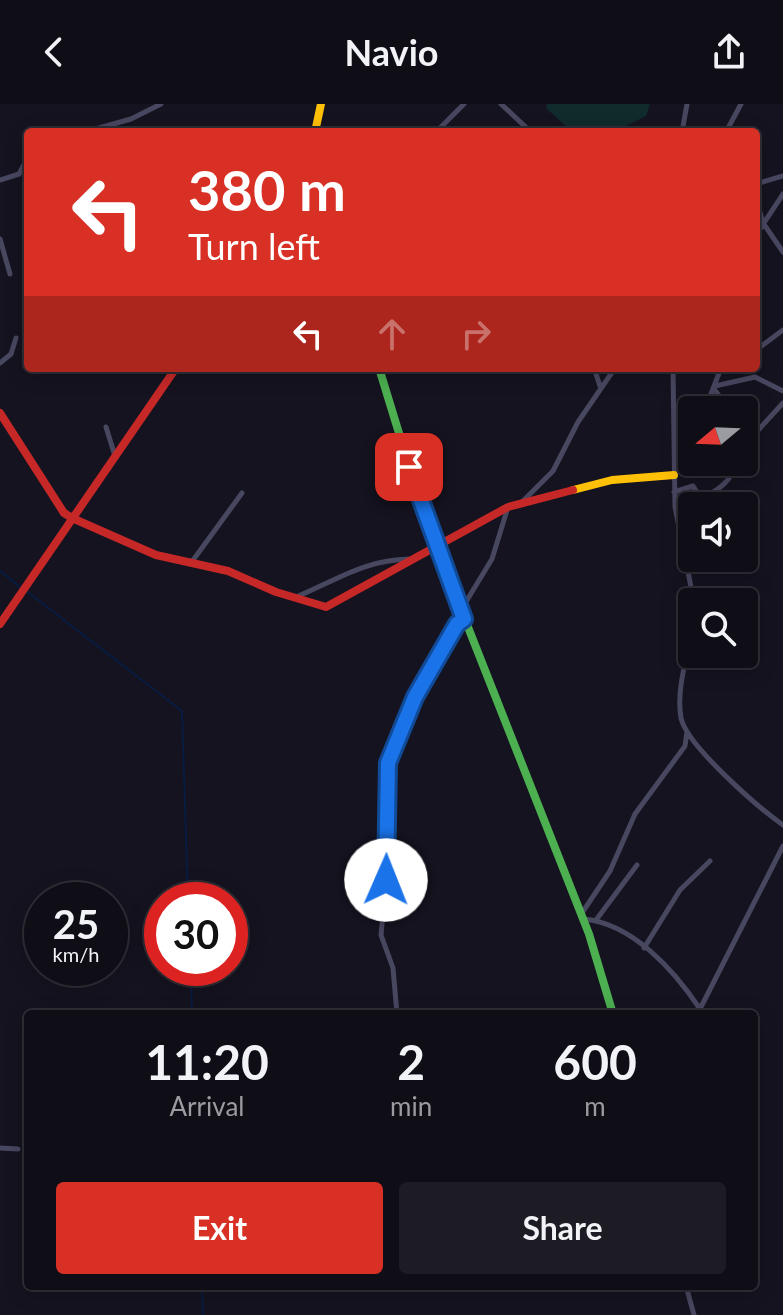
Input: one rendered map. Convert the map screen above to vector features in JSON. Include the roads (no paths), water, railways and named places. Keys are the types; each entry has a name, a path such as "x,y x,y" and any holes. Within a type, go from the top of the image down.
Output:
{"street":[{"path":"99,128 131,119 161,104"},
{"path":"316,128 321,104"},
{"path":"440,128 464,104"},
{"path":"683,128 687,104"},
{"path":"728,128 741,104"},
{"path":"504,105 527,128"},
{"path":"0,180 19,174 24,165"},
{"path":"760,183 783,176"},
{"path":"760,228 783,194"},
{"path":"760,212 763,223 783,252"},
{"path":"0,239 10,274"},
{"path":"760,347 783,330"},
{"path":"0,363 11,354 16,338"},
{"path":"0,624 173,372"},
{"path":"380,372 409,467 462,615 582,917 612,1010"},
{"path":"595,372 600,387"},
{"path":"521,503 553,471 600,387 612,372"},
{"path":"673,372 674,492 691,588"},
{"path":"709,396 721,372"},
{"path":"714,388 755,377 783,391"},
{"path":"714,388 720,396"},
{"path":"758,430 783,403"},
{"path":"0,413 64,513 72,518 135,547 189,565 228,571 326,607 508,507 612,480 674,470 678,466"},
{"path":"106,427 115,456"},
{"path":"675,443 678,439"},
{"path":"674,492 694,487 702,497 714,492 730,476"},
{"path":"189,565 242,493"},
{"path":"397,1010 393,968 381,935 387,869 387,773 415,697 492,559 508,507"},
{"path":"295,598 369,563 393,557 418,559"},
{"path":"687,668 681,715 687,732 737,787 783,825"},
{"path":"582,917 605,881 635,814 685,746 687,732"},
{"path":"582,917 622,930 685,986 700,1009 783,846"},
{"path":"644,948 680,890 710,861"},
{"path":"595,920 637,865"},
{"path":"0,1148 18,1149"},
{"path":"687,1290 694,1315"}],"waterway":[{"path":"0,571 20,587"},
{"path":"25,590 182,711 187,882"},
{"path":"191,986 192,1010"},
{"path":"202,1290 203,1315"}]}
